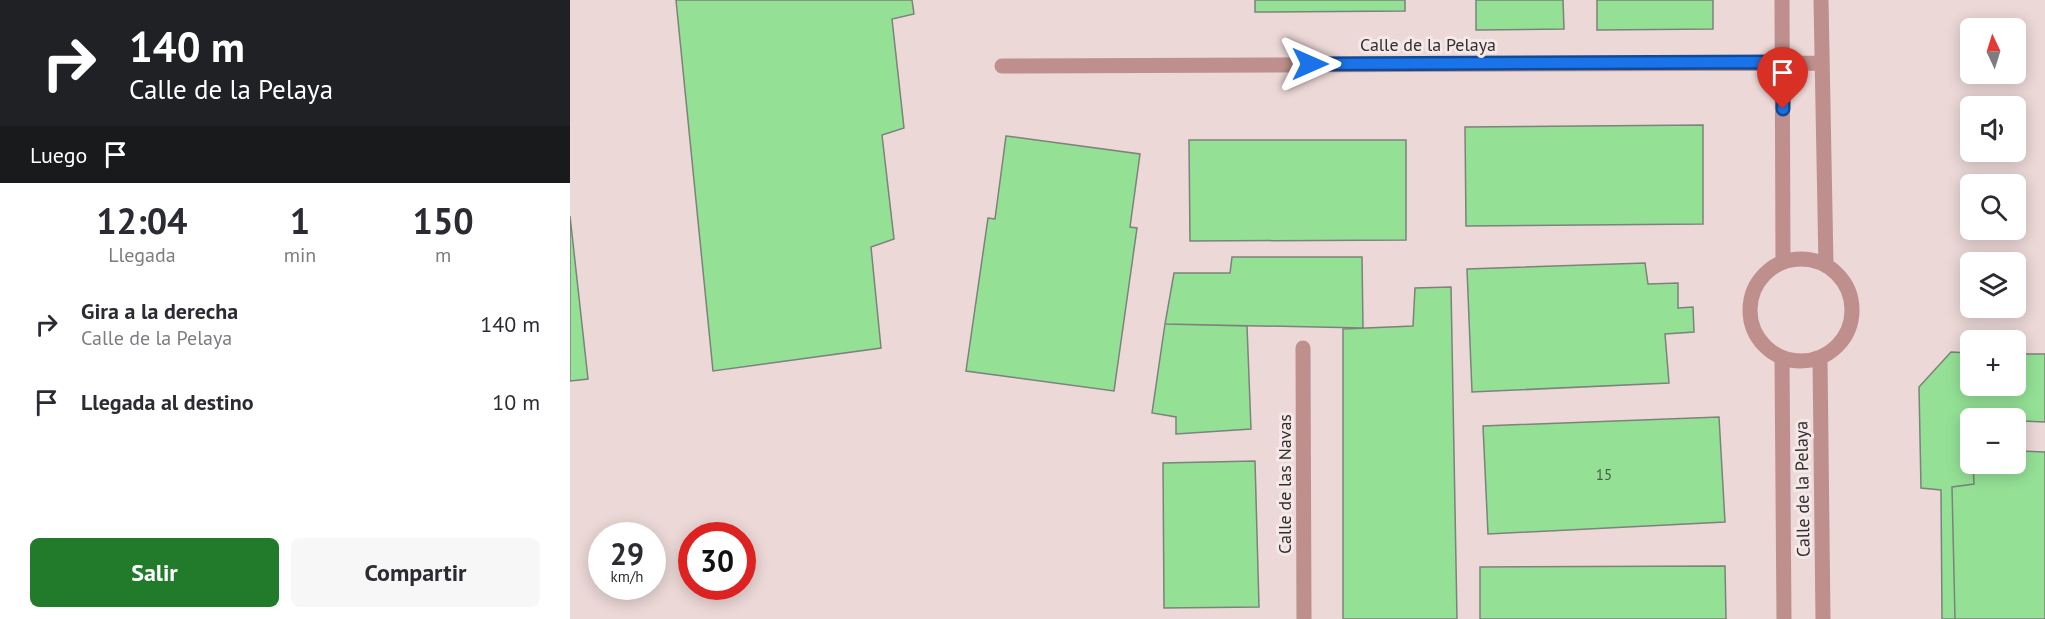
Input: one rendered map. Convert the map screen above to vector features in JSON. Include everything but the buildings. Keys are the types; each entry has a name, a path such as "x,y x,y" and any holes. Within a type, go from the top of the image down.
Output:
{"street":[{"path":"1782,0 1784,262"},
{"path":"1821,0 1826,265"},
{"name":"Calle de la Pelaya","path":"1002,66 1821,63"},
{"path":"1805,259 1826,265 1837,273 1851,295 1852,321 1847,334 1836,349 1820,358 1802,362 1782,358 1768,350 1759,340 1751,324 1749,307 1753,291 1761,278 1770,269 1784,262 1805,259"},
{"name":"Calle de las Navas","path":"1303,348 1304,619"},
{"name":"Calle de la Pelaya","path":"1782,358 1785,619"},
{"name":"Calle de la Pelaya","path":"1820,358 1823,619"}],"shaded area":[{"path":"570,0 2045,0 2045,619 570,619"}],"route":[{"path":"1310,64 1783,62 1783,109"}]}
